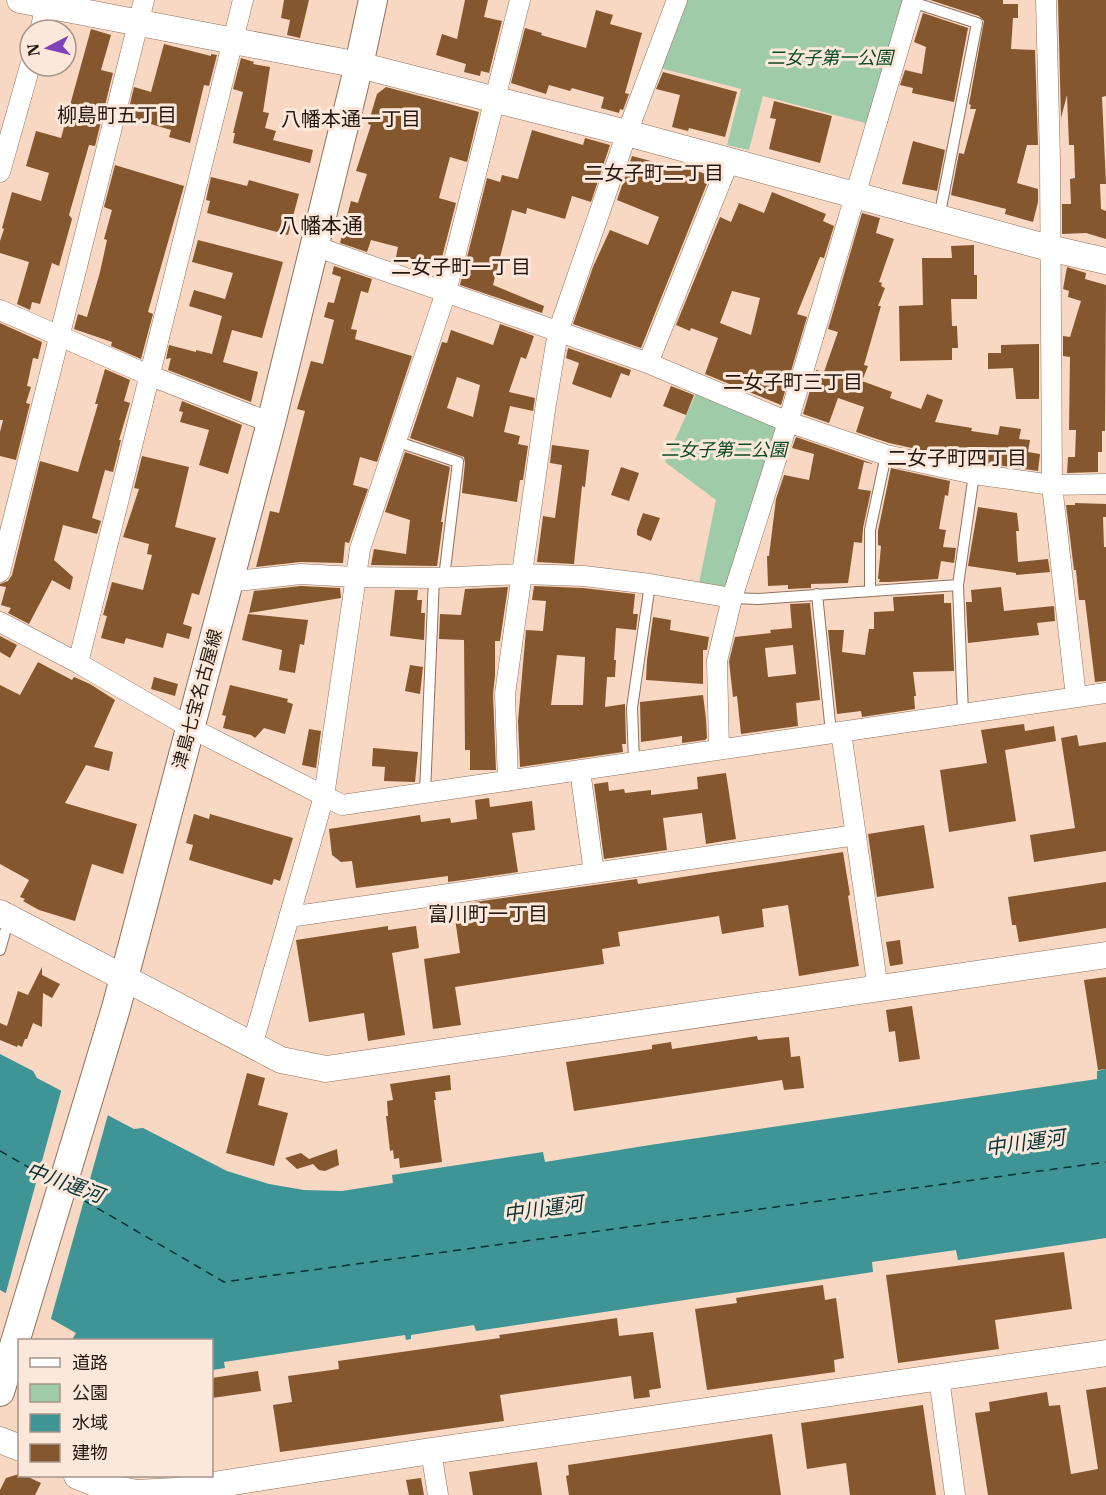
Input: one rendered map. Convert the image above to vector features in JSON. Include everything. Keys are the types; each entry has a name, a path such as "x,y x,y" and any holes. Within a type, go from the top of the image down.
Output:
{"main road":[{"name":"津島七宝名古屋線","path":"0,1392 92,1088 123,977 271,423 373,0"}],"street":[{"path":"20,0 142,11 233,41 359,65 856,194 1049,248 1106,261"},
{"path":"78,663 243,0"},
{"path":"252,1046 324,796 360,549 446,292 520,0"},
{"path":"508,781 505,694 558,332 627,134 677,0"},
{"path":"1046,0 1050,160 1052,485 1076,697"},
{"path":"719,749 717,661 732,598 788,423 913,1"},
{"path":"44,18 48,3"},
{"path":"0,572 142,11"},
{"path":"0,172 27,78"},
{"path":"648,363 729,161"},
{"path":"314,246 648,363 788,423 886,455 974,474 1052,485 1106,484"},
{"path":"0,310 151,376 271,423"},
{"path":"228,582 301,574 355,578 439,578 523,574 584,576 732,598"},
{"path":"0,622 78,663 189,727 342,805 1106,693"},
{"path":"836,732 856,835 878,989"},
{"path":"580,770 594,873"},
{"path":"289,917 856,835"},
{"path":"5,915 281,1060 326,1069 1106,955"},
{"path":"80,1477 102,1486 136,1493 175,1491 431,1451 1106,1353"},
{"path":"939,1378 955,1495"},
{"path":"0,1440 18,1447"},
{"path":"431,1451 438,1495"}],"lane":[{"path":"913,1 977,23 939,218"},
{"path":"395,441 458,462 439,578 425,793"},
{"path":"870,590 870,530 886,455"},
{"path":"963,714 958,585 974,474"},
{"path":"634,762 632,708 650,584"},
{"path":"732,598 758,599 958,585"},
{"path":"817,594 836,732"},
{"path":"0,950 5,915"}],"green space":[{"name":"二女子第一公園","path":"685,0 906,0 869,124 763,96 749,150 727,145 741,89 660,68"},
{"name":"二女子第二公園","path":"698,389 778,428 729,585 722,589 699,583 716,500 665,462"}],"water":[{"name":"中川運河","path":"0,1054 33,1071 37,1078 134,1129 143,1128 227,1171 269,1184 304,1190 342,1191 393,1183 392,1175 543,1152 545,1162 1097,1079 1097,1071 1106,1069 1106,1238 958,1260 956,1250 872,1262 873,1272 476,1331 474,1325 411,1335 411,1339 406,1340 405,1335 224,1362 225,1368 213,1370 213,1339 73,1339 76,1333 0,1290"}],"pier":[{"path":"62,1088 109,1111 50,1322 5,1296"}],"building":[{"path":"284,0 309,0 300,38 287,35 290,20 281,18"},
{"path":"465,0 488,0 484,17 502,21 489,73 481,71 480,76 464,72 466,64 436,55 442,34 457,39"},
{"path":"930,0 1003,0 1003,4 1018,4 1018,18 1013,18 1011,49 1035,50 1038,145 1027,145 1017,183 1038,189 1038,202 1033,222 1005,214 1006,209 951,195 959,153 964,154 976,109 970,109 969,104 984,21 979,16"},
{"path":"1058,0 1106,0 1106,96 1102,97 1106,184 1100,184 1101,209 1106,211 1106,239 1086,233 1062,234 1062,204 1071,204 1070,179 1075,178 1074,145 1069,145 1067,95 1061,118"},
{"path":"596,10 613,15 610,24 642,33 625,93 629,94 623,110 620,109 619,113 601,108 604,97 572,88 570,91 549,85 546,94 511,83 525,28 586,48"},
{"path":"923,13 968,28 954,102 912,93 913,88 900,85 905,70 922,74 926,47 914,42"},
{"path":"91,29 111,35 101,70 113,73 95,146 89,145 69,215 72,219 59,266 52,263 40,304 32,302 30,310 17,304 29,262 0,253 0,241 4,229 2,228 12,192 41,201 49,173 26,166 36,131 61,138"},
{"path":"164,44 211,56 211,54 217,55 209,86 204,85 190,143 169,137 171,130 127,117 134,87 151,92"},
{"path":"241,58 254,62 253,64 270,67 263,112 269,113 265,128 276,131 273,140 313,150 310,163 233,143 235,133 233,133 243,92 233,89"},
{"path":"663,72 737,92 725,137 689,128 688,131 672,127 680,95 656,89"},
{"path":"386,87 479,112 467,162 450,157 439,198 456,203 439,269 396,257 398,247 371,240 367,252 340,243 351,201 358,203 367,174 356,171 371,125 368,124 377,94"},
{"path":"774,101 832,116 820,163 769,149 776,119 770,118"},
{"path":"532,130 583,145 585,138 610,145 591,202 572,196 565,219 527,208 526,214 512,210 493,285 544,306 542,313 460,285 487,178 500,182 502,175 518,179"},
{"path":"913,141 945,150 937,191 902,184"},
{"path":"632,156 681,169 682,167 695,170 710,176 641,348 573,324 593,267 610,230 648,245 659,217 617,200"},
{"path":"115,165 184,186 148,312 153,314 141,359 111,346 112,342 74,329 78,314 87,317 100,272 107,240 104,239 112,210 104,207"},
{"path":"211,177 247,186 249,180 299,194 288,235 207,213 210,201 206,200"},
{"path":"772,192 826,214 823,221 834,226 824,258 820,257 797,314 807,317 781,405 705,374 718,338 676,325 720,217 731,222 739,203 764,213","holes":["732,291 760,298 751,335 720,323"]},
{"path":"862,213 880,218 876,233 894,239 879,282 885,288 878,306 881,306 864,365 868,366 862,381 892,392 890,398 921,409 927,394 943,400 935,422 998,435 1000,426 1021,429 1019,439 1030,440 1028,452 1040,454 1038,471 976,462 889,443 856,432 864,407 838,398 829,423 803,414 816,370 824,372 838,332 828,329"},
{"path":"198,240 283,262 262,338 232,330 223,362 258,372 251,402 168,370 171,358 166,359 169,345 212,354 222,316 189,306 194,290 225,299 233,273 192,262"},
{"path":"974,245 977,299 951,299 952,326 957,326 958,348 952,348 952,360 900,361 899,306 923,305 922,258 952,258 951,246"},
{"path":"334,266 372,279 368,293 361,291 351,329 357,330 355,339 412,356 377,462 360,457 353,485 368,489 349,543 345,542 343,563 300,562 256,567 270,511 279,513 305,411 297,409 311,361 323,364 334,320 324,317 328,302 334,303 341,277 332,274"},
{"path":"1067,267 1086,273 1085,279 1106,285 1105,431 1102,431 1102,452 1098,452 1098,472 1067,473 1068,457 1075,457 1076,430 1069,430 1070,357 1063,356 1063,336 1070,337 1081,301 1068,297 1069,291 1063,289"},
{"path":"0,323 42,342 38,359 33,358 27,386 31,387 26,403 30,404 16,460 0,456 0,432 3,420 0,420"},
{"path":"500,324 534,336 526,359 521,357 509,392 535,398 533,411 510,406 504,432 520,436 518,444 528,446 517,502 462,493 464,457 410,438 442,342 447,343 451,330 493,345","holes":["457,377 480,385 473,417 447,408"]},
{"path":"1039,344 1039,399 1016,399 1013,368 988,369 988,353 1001,353 1001,345"},
{"path":"568,348 631,370 629,376 621,373 611,398 572,384 579,363 566,358"},
{"path":"105,369 130,380 124,401 130,403 119,440 121,440 113,472 105,470 92,518 101,521 97,534 63,525 54,560 73,577 70,590 52,580 29,624 8,613 11,608 1,605 6,587 0,584 8,581 12,575 40,461 78,472 98,404 95,404"},
{"path":"671,386 694,395 686,415 663,406"},
{"path":"182,401 242,425 228,474 199,465 209,430 180,422 183,412 179,411"},
{"path":"796,437 874,464 864,462 858,489 871,491 862,543 854,542 848,583 811,584 811,588 788,589 788,585 768,586 767,556 769,556 776,499 784,475 809,480 814,454 792,448"},
{"path":"552,445 589,450 585,487 582,486 574,564 537,562 543,516 555,518 562,465 550,463"},
{"path":"405,452 450,467 437,566 371,565 374,549 406,554 410,520 385,512"},
{"path":"142,456 189,467 175,527 216,538 199,595 192,593 183,624 192,627 189,639 167,633 163,648 126,638 124,644 101,638 107,616 103,615 112,582 143,590 152,555 147,554 149,544 123,537 139,489 134,488"},
{"path":"621,467 639,473 629,501 611,495"},
{"path":"891,468 950,481 939,529 946,530 943,547 956,548 954,563 941,561 938,579 879,582 881,546 878,545 878,531"},
{"path":"1075,503 1106,504 1106,517 1103,517 1104,547 1106,547 1106,681 1095,682 1085,600 1079,600 1066,505 1075,505"},
{"path":"978,507 1017,513 1018,562 1048,559 1050,572 1016,575 1016,573 968,566"},
{"path":"643,513 660,518 651,541 637,535"},
{"path":"301,586 340,588 341,598 249,613 254,591"},
{"path":"534,586 583,588 635,594 633,614 638,614 636,630 616,628 615,677 607,677 605,707 625,704 626,744 622,744 623,752 520,767 518,721 526,630 543,631 546,601 532,600","holes":["557,655 585,657 583,705 551,705"]},
{"path":"508,587 500,641 495,641 493,694 496,770 470,770 470,750 465,750 464,640 439,639 440,614 461,615 465,589"},
{"path":"1001,587 1004,611 1054,606 1055,621 1037,623 1039,635 968,643 966,602 972,602 971,590"},
{"path":"395,590 418,590 417,600 422,600 421,613 425,613 424,640 390,636"},
{"path":"944,594 944,603 951,603 954,671 913,672 915,709 862,717 861,711 837,714 828,630 844,630 842,652 865,655 869,629 874,629 874,612 894,611 893,597"},
{"path":"810,603 820,700 796,703 798,726 741,734 737,696 733,697 729,661 735,637 792,628 790,604","holes":["793,645 796,674 768,677 765,648"]},
{"path":"248,614 308,620 304,645 300,644 295,673 279,670 282,650 242,640"},
{"path":"653,617 671,620 670,630 709,637 707,650 703,650 703,684 646,680"},
{"path":"0,636 17,645 10,658 0,652"},
{"path":"38,662 72,680 74,677 90,684 115,700 94,747 113,752 109,771 86,765 65,803 137,824 123,874 92,864 75,921 39,910 23,901 25,899 20,897 29,880 0,864 0,685 20,695"},
{"path":"410,665 423,667 420,694 405,691"},
{"path":"154,677 178,684 175,696 151,689"},
{"path":"230,685 288,699 287,702 293,704 285,734 264,728 255,738 223,728 226,716 222,715"},
{"path":"703,695 707,738 705,740 682,743 682,736 641,742 640,702"},
{"path":"1024,724 1025,731 1054,726 1056,741 1005,750 1016,821 949,832 940,770 987,763 981,730"},
{"path":"309,729 321,731 316,768 302,765"},
{"path":"1077,735 1079,746 1106,742 1106,851 1034,862 1030,835 1075,828 1061,738"},
{"path":"373,748 418,752 415,782 384,781 385,767 372,766"},
{"path":"726,773 736,839 706,844 702,813 663,818 667,850 604,859 594,784 608,782 609,791 624,789 625,793 651,790 651,795 698,789 697,777"},
{"path":"489,798 490,807 532,801 535,830 512,833 518,872 448,882 448,876 356,888 352,861 341,862 332,855 329,829 420,815 421,822 450,818 451,823 477,819 475,800"},
{"path":"194,814 209,819 210,814 293,838 280,881 274,879 272,885 189,860 193,845 186,843"},
{"path":"924,825 934,888 877,897 868,834"},
{"path":"843,852 859,966 799,976 788,905 762,909 764,927 722,934 719,916 618,932 620,946 602,949 604,964 455,987 461,1025 433,1029 424,959 460,953 453,905 637,879 638,884"},
{"path":"1106,882 1106,928 1019,942 1016,925 1012,925 1008,897"},
{"path":"388,926 388,930 416,926 419,948 392,953 405,1035 368,1041 364,1013 309,1022 296,940"},
{"path":"900,940 903,964 890,966 886,942"},
{"path":"42,967 42,975 60,984 52,998 43,993 42,1027 33,1023 22,1047 0,1040 0,1023 7,1026 18,991 28,995"},
{"path":"1106,977 1106,1069 1098,1070 1084,980"},
{"path":"912,1006 920,1059 899,1062 895,1031 889,1032 886,1010"},
{"path":"757,1036 758,1040 789,1037 791,1057 800,1056 804,1088 784,1090 782,1080 574,1111 566,1062 652,1049 652,1045 671,1042 672,1049"},
{"path":"247,1073 265,1078 258,1105 288,1113 274,1166 226,1153"},
{"path":"450,1075 451,1090 435,1092 436,1100 434,1100 442,1162 400,1168 399,1158 394,1159 393,1150 390,1151 386,1116 388,1116 387,1101 393,1100 390,1084"},
{"path":"337,1149 339,1165 325,1171 319,1170 313,1164 297,1169 285,1158 301,1153 309,1159"},
{"path":"1064,1252 1072,1309 995,1320 999,1349 898,1363 886,1275"},
{"path":"823,1285 825,1300 836,1298 844,1358 834,1360 835,1372 707,1390 695,1309 737,1303 736,1298"},
{"path":"617,1318 619,1336 653,1332 661,1388 649,1390 650,1397 634,1399 631,1376 500,1395 504,1421 280,1452 273,1405 292,1402 288,1376 339,1369 338,1361 500,1338 499,1335"},
{"path":"258,1371 261,1391 213,1398 213,1378"},
{"path":"1106,1387 1106,1495 988,1495 975,1413 990,1411 989,1402 1047,1392 1049,1406 1060,1405 1071,1474 1098,1469 1086,1390"},
{"path":"923,1405 936,1495 850,1495 846,1463 807,1469 801,1423"},
{"path":"772,1434 781,1495 569,1495 566,1476 569,1475 568,1465"},
{"path":"537,1462 542,1495 473,1495 469,1472"},
{"path":"18,1474 18,1477 28,1477 41,1483 35,1495 0,1495 6,1478"},
{"path":"421,1478 424,1495 409,1495 406,1480"}],"ferry route":[{"path":"0,1151 49,1179"},
{"path":"73,1194 224,1282 1106,1162"}],"district":[{"name":"柳島町五丁目","path":"117,114"},
{"name":"八幡本通一丁目","path":"351,118"},
{"name":"二女子町二丁目","path":"654,172"},
{"name":"八幡本通","path":"321,225"},
{"name":"二女子町一丁目","path":"461,266"},
{"name":"二女子町三丁目","path":"793,381"},
{"name":"二女子町四丁目","path":"957,457"},
{"name":"富川町一丁目","path":"488,913"}]}
